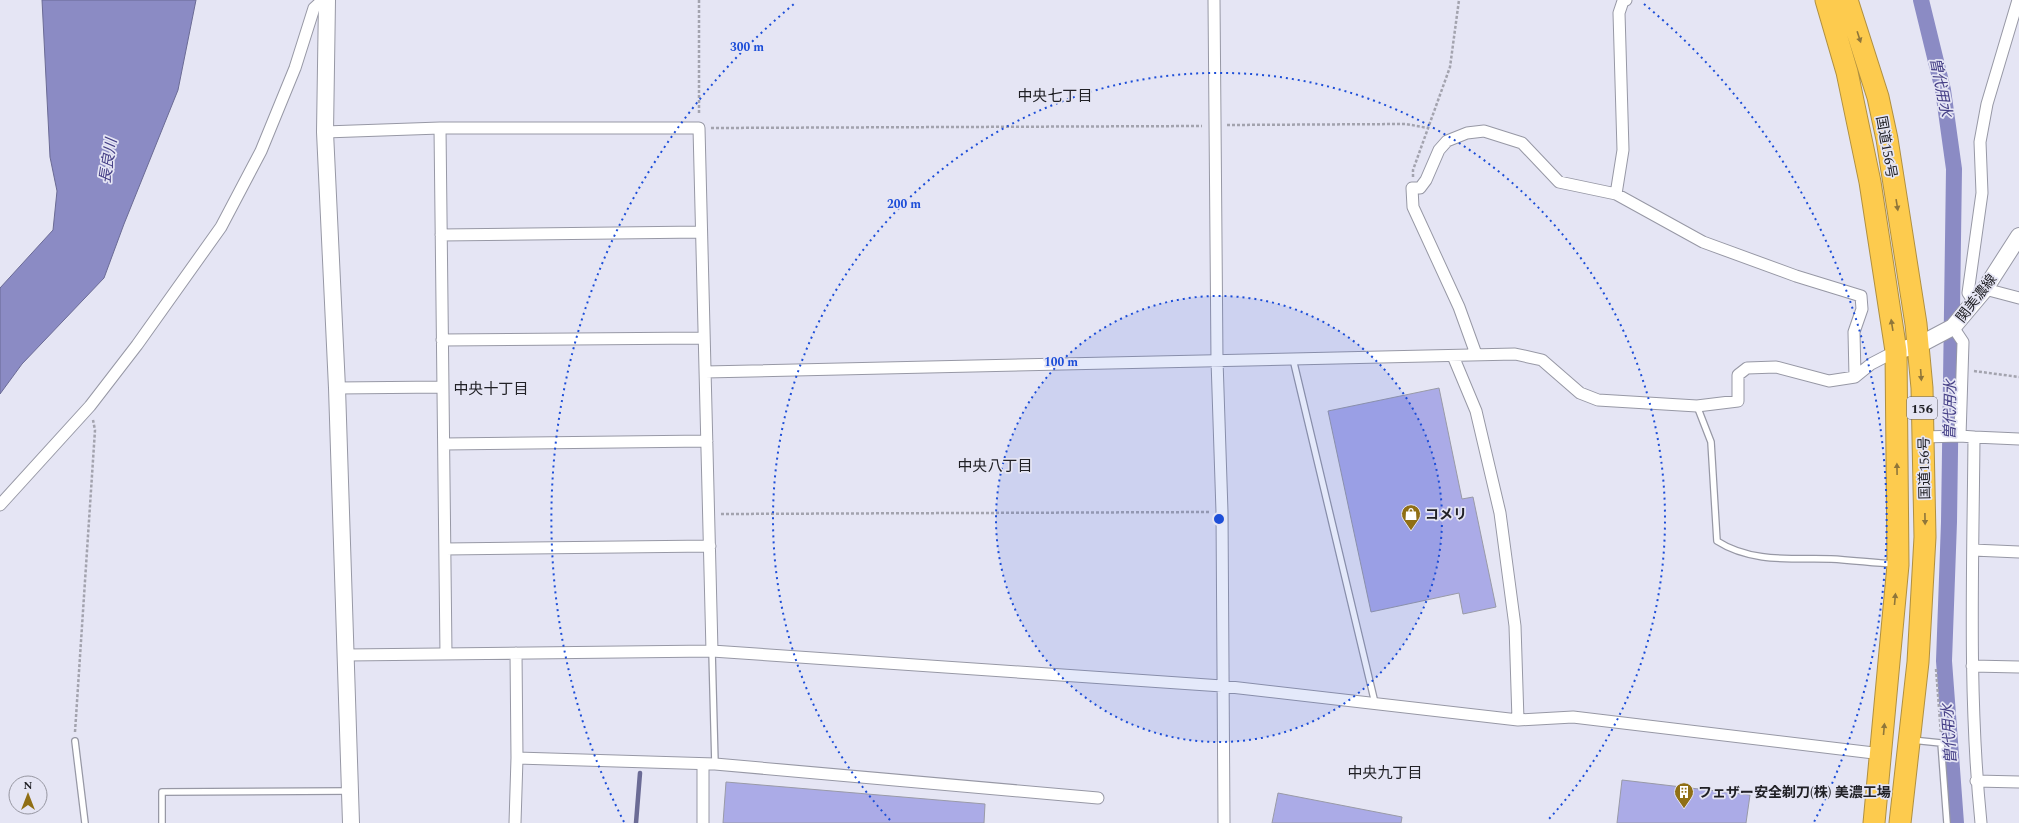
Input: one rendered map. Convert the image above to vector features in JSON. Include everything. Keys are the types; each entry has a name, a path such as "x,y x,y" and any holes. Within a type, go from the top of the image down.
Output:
{"highway":[{"name":"国道156号","path":"1826,0 1846,72 1870,182 1896,351 1898,565 1882,754 1874,823"},
{"name":"国道156号","path":"1848,0 1878,97 1928,340 1932,436 1918,662 1900,823"}],"street":[{"path":"0,505 90,406 137,345 222,227 262,151 295,68 314,8 323,0"},
{"path":"326,0 325,132 337,388 347,655 351,823"},
{"path":"1214,0 1217,360 1222,512 1224,823"},
{"path":"1616,194 1623,150 1619,13 1623,1 1626,0"},
{"path":"1974,302 1968,293 1982,193 1980,142 1987,104 2018,0"},
{"path":"325,132 440,128 699,128 712,651"},
{"path":"440,128 446,654"},
{"path":"1476,354 1459,307 1413,207 1412,188 1420,188 1426,180 1439,150 1447,141 1467,133 1484,131 1522,143 1559,182 1616,194 1703,242 1796,276 1862,296 1862,309 1854,332 1855,377"},
{"path":"441,234 701,232"},
{"name":"関美濃線","path":"1896,351 1928,340 1953,327 1985,289 2019,236"},
{"path":"1985,289 2019,298"},
{"path":"1953,327 1963,342 1960,436"},
{"path":"442,340 704,338"},
{"path":"705,372 1515,354 1542,360 1580,393 1598,400 1697,406 1738,401 1738,376 1747,368 1776,367 1828,381 1855,377 1871,364 1896,351"},
{"path":"1453,356 1476,411 1500,513 1515,626 1518,720"},
{"path":"337,388 443,387"},
{"path":"1932,436 2019,439"},
{"path":"1974,437 1972,666 1976,781 1981,823"},
{"path":"444,444 707,441"},
{"path":"445,549 710,546"},
{"path":"1973,550 2019,552"},
{"path":"347,655 712,651 1222,686 1518,720 1573,717 1882,754"},
{"path":"515,823 517,758 516,653"},
{"path":"1972,666 2019,667"},
{"path":"517,758 715,764 1098,798"},
{"path":"703,764 703,823"},
{"path":"1976,781 2019,782"}],"lane":[{"path":"1293,359 1375,703"},
{"path":"1697,406 1711,442 1717,541 1732,550 1779,559 1832,559 1898,565"},
{"path":"712,651 715,764"},
{"path":"1909,740 1941,743 1947,823"},
{"path":"75,741 84,823"},
{"path":"162,823 162,792 350,791"}],"path":[{"path":"699,0 699,128 1406,124 1428,128"},
{"path":"1412,188 1413,170 1450,67 1459,0"},
{"path":"1962,369 2019,378"},
{"path":"75,741 95,430 90,406"},
{"path":"709,514 1222,512"}],"water":[{"name":"長良川","path":"42,0 196,0 178,90 104,278 22,364 0,394 0,288 53,230 57,191 50,157"}],"building":[{"path":"1439,388 1462,499 1473,497 1496,607 1463,614 1459,593 1371,612 1328,411"},
{"name":"フェザー安全剃刀(株) 美濃工場","path":"1622,780 1750,795 1746,823 1617,823"},
{"path":"726,782 985,804 984,823 723,823"},
{"path":"1278,793 1402,817 1401,823 1272,823"}],"waterway":[{"name":"曽代用水","path":"1921,0 1943,90 1954,169 1949,522 1944,661 1956,823"},
{"path":"636,823 640,773"}],"place":[{"name":"コメリ","path":"1411,531"},
{"name":"フェザー安全剃刀(株) 美濃工場","path":"1684,809"}],"district":[{"name":"中央七丁目","path":"1055,96"},
{"name":"中央十丁目","path":"491,389"},
{"name":"中央八丁目","path":"995,466"},
{"name":"中央九丁目","path":"1385,773"}]}
